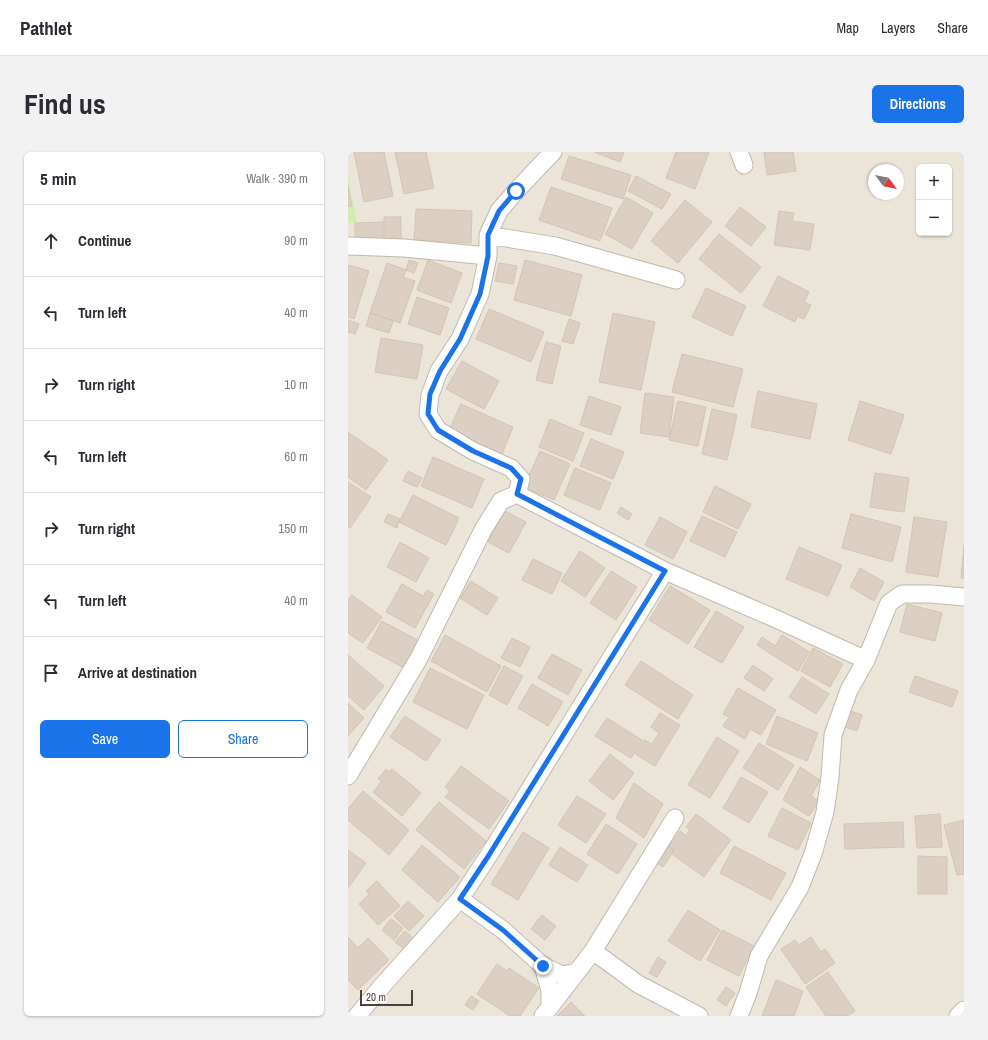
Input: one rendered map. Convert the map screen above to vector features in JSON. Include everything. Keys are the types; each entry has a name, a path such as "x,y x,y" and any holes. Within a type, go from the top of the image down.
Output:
{"street":[{"path":"517,494 521,479 511,468 473,451 438,430 428,414 430,394 440,371 460,339 480,294 488,256 488,235 499,211 516,191 554,152"},
{"path":"488,235 554,246 676,280"},
{"path":"348,246 404,248 488,256"},
{"path":"517,494 665,571 866,660"},
{"path":"348,776 418,660 484,528 501,501 517,494"},
{"path":"357,1016 460,899 489,855 665,571"},
{"path":"739,1016 748,993 759,956 800,887 813,854 825,812 830,777 832,735 849,690 866,660 889,604 902,594 931,594 964,597"},
{"path":"546,1011 593,951 675,818"},
{"path":"460,899 503,930 543,966 562,975 577,972"},
{"path":"593,951 638,984 699,1016"},
{"path":"543,966 550,990 546,1011"},
{"path":"958,1016 964,1010"}],"shaded area":[{"path":"348,152 964,152 964,1016 348,1016"}],"green space":[{"path":"348,177 357,223 348,223"}],"building":[{"path":"354,152 384,152 393,196 364,202"},
{"path":"395,152 426,152 434,188 404,194"},
{"path":"594,152 624,152 620,162"},
{"path":"676,152 709,152 695,189 666,178"},
{"path":"764,152 793,152 796,171 767,175"},
{"path":"569,156 631,175 623,199 561,179"},
{"path":"636,176 671,194 662,209 628,191"},
{"path":"348,186 352,206 348,207"},
{"path":"551,187 612,208 600,241 539,220"},
{"path":"626,197 653,213 632,249 605,234"},
{"path":"685,200 712,222 678,263 651,241"},
{"path":"740,207 766,227 751,246 725,226"},
{"path":"416,209 472,211 471,243 414,240"},
{"path":"779,211 794,213 792,221 814,224 810,250 774,245"},
{"path":"384,217 401,217 401,241 384,241"},
{"path":"383,222 383,243 355,244 355,223"},
{"path":"719,234 761,267 741,293 699,259"},
{"path":"409,260 418,263 414,273 406,270"},
{"path":"428,260 462,273 451,303 417,290"},
{"path":"525,260 582,275 571,316 514,300"},
{"path":"387,263 406,270 403,277 415,281 400,323 370,313"},
{"path":"499,263 517,266 513,284 495,281"},
{"path":"348,265 369,271 354,319 348,317"},
{"path":"778,276 809,292 804,302 811,305 804,319 797,316 795,322 763,306"},
{"path":"706,288 746,306 732,336 692,317"},
{"path":"417,297 449,308 440,335 408,324"},
{"path":"489,309 544,332 531,362 476,339"},
{"path":"370,313 393,321 389,333 366,326"},
{"path":"613,313 655,322 641,390 599,382"},
{"path":"569,319 580,323 573,344 562,341"},
{"path":"348,320 359,324 355,334 348,332"},
{"path":"381,338 423,345 417,379 375,372"},
{"path":"546,342 561,346 552,384 536,380"},
{"path":"682,354 743,369 733,407 672,392"},
{"path":"462,361 499,381 484,409 446,389"},
{"path":"758,391 817,404 810,439 751,427"},
{"path":"645,393 674,397 669,437 640,433"},
{"path":"589,396 621,407 611,435 580,425"},
{"path":"678,401 706,407 698,446 669,440"},
{"path":"860,401 904,415 891,454 848,440"},
{"path":"461,404 513,427 502,454 449,430"},
{"path":"712,409 737,415 727,460 702,454"},
{"path":"550,419 584,433 573,461 539,447"},
{"path":"348,432 388,460 366,490 348,477"},
{"path":"591,439 624,452 613,479 580,466"},
{"path":"540,451 570,464 554,500 524,487"},
{"path":"433,457 484,479 472,508 421,486"},
{"path":"575,468 611,483 600,510 564,495"},
{"path":"408,471 422,478 417,487 403,481"},
{"path":"875,473 909,478 904,512 870,507"},
{"path":"348,482 371,497 350,528 348,527"},
{"path":"715,486 751,504 738,529 703,512"},
{"path":"413,495 459,518 446,545 399,522"},
{"path":"621,507 632,514 628,520 617,513"},
{"path":"505,511 526,522 509,553 488,542"},
{"path":"388,514 400,519 397,528 384,522"},
{"path":"851,514 901,527 892,562 842,548"},
{"path":"702,516 737,532 725,557 690,541"},
{"path":"660,517 687,532 673,559 645,545"},
{"path":"914,517 947,522 938,577 906,572"},
{"path":"400,542 429,558 416,582 387,567"},
{"path":"964,545 964,578 961,578"},
{"path":"799,547 842,565 828,596 786,579"},
{"path":"580,551 605,568 585,597 561,581"},
{"path":"533,559 562,573 552,594 522,580"},
{"path":"860,568 884,582 874,601 850,587"},
{"path":"611,571 637,587 616,620 590,603"},
{"path":"471,581 498,598 487,615 460,598"},
{"path":"402,584 423,596 427,590 434,594 415,628 386,612"},
{"path":"670,586 710,610 688,644 649,620"},
{"path":"352,595 382,617 363,643 348,633 348,600"},
{"path":"907,604 942,613 935,641 900,632"},
{"path":"716,611 744,627 722,663 694,647"},
{"path":"382,621 419,641 404,668 367,648"},
{"path":"445,635 501,666 487,692 431,661"},
{"path":"782,635 809,652 798,671 757,645 762,637 775,646"},
{"path":"512,638 530,647 520,667 501,658"},
{"path":"813,648 843,664 830,687 801,671"},
{"path":"552,654 582,670 568,695 538,678"},
{"path":"348,655 384,686 364,710 348,696"},
{"path":"641,661 693,695 678,719 625,685"},
{"path":"753,665 773,679 764,691 744,678"},
{"path":"504,666 523,676 507,705 489,695"},
{"path":"430,668 484,695 467,729 413,702"},
{"path":"915,676 958,691 952,707 909,692"},
{"path":"802,677 829,694 816,714 789,697"},
{"path":"532,684 563,702 548,726 518,708"},
{"path":"738,688 776,710 761,735 750,729 745,739 723,726 729,717 723,714"},
{"path":"348,703 364,718 348,736"},
{"path":"848,710 862,715 857,731 842,726"},
{"path":"660,713 680,725 655,766 635,754 644,740 652,744 659,733 651,727"},
{"path":"405,716 441,740 426,761 390,737"},
{"path":"777,716 818,733 807,761 766,744"},
{"path":"607,718 642,740 631,758 595,736"},
{"path":"717,737 739,751 710,798 688,785"},
{"path":"759,743 794,765 778,790 743,768"},
{"path":"610,754 634,773 613,800 589,781"},
{"path":"461,766 509,801 489,829 445,797 450,791 445,787"},
{"path":"800,767 820,780 811,796 819,801 809,816 783,800"},
{"path":"386,769 389,772 392,769 421,793 402,816 373,792 382,781 378,779"},
{"path":"741,777 768,792 749,823 723,808"},
{"path":"634,783 663,804 644,838 616,818"},
{"path":"363,791 409,830 389,855 348,820 348,809"},
{"path":"577,796 606,814 586,843 558,825"},
{"path":"439,802 486,841 464,869 416,830"},
{"path":"782,808 811,823 798,850 768,836"},
{"path":"696,814 731,840 718,857 687,834 690,830 686,827"},
{"path":"940,814 942,847 917,848 915,816"},
{"path":"964,820 964,874 957,875 944,825"},
{"path":"903,822 904,847 845,849 844,824"},
{"path":"606,824 637,844 618,874 587,854"},
{"path":"680,831 717,858 704,877 672,854 674,850 669,846"},
{"path":"523,832 549,848 518,900 491,884"},
{"path":"422,845 460,877 438,902 402,870"},
{"path":"666,845 674,850 663,867 655,862"},
{"path":"734,846 786,873 771,900 720,873"},
{"path":"560,847 588,865 577,882 549,865"},
{"path":"348,850 366,863 349,887 348,887"},
{"path":"918,856 947,857 947,894 918,894"},
{"path":"377,881 400,906 378,925 359,904 369,894 366,891"},
{"path":"408,901 424,916 409,931 394,916"},
{"path":"688,910 720,930 700,961 668,941"},
{"path":"542,915 556,926 545,940 531,929"},
{"path":"391,919 403,928 394,940 382,930"},
{"path":"722,930 754,946 739,976 707,960"},
{"path":"405,931 413,938 404,949 395,942"},
{"path":"811,937 821,952 825,949 835,963 805,984 781,949 795,940 799,945"},
{"path":"348,938 358,948 368,938 389,960 358,990 348,980"},
{"path":"658,957 666,962 657,977 649,973"},
{"path":"497,964 507,971 509,968 539,988 520,1016 510,1016 477,994"},
{"path":"828,972 855,1011 847,1016 826,1016 806,987"},
{"path":"776,980 803,991 794,1016 762,1016"},
{"path":"726,987 735,993 726,1006 717,1000"},
{"path":"471,996 479,1001 473,1010 465,1005"},
{"path":"571,1002 585,1016 557,1016"}],"route":[{"path":"516,191 499,211 488,235 488,256 480,294 460,339 440,371 430,394 428,414 438,430 473,451 511,468 521,479 517,494 665,571 489,855 460,899 503,930 543,966"}]}
